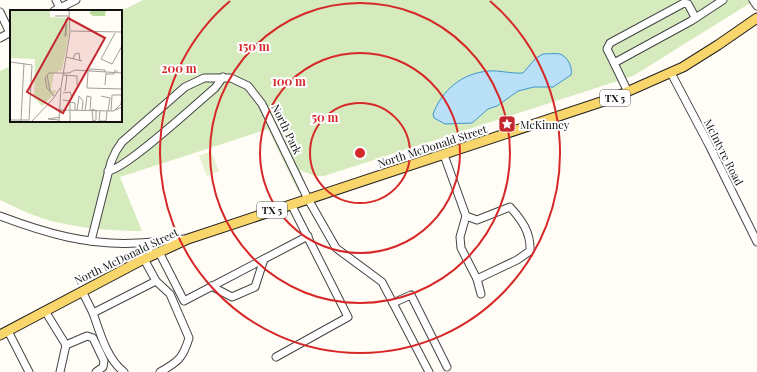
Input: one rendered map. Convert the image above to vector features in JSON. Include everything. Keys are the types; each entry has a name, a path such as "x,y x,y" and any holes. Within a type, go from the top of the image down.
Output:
{"main road":[{"name":"North McDonald Street","path":"4,333 151,255 188,239 589,107 628,92 671,73 712,49 757,18"}],"street":[{"path":"56,0 57,10 76,0"},
{"path":"614,63 696,17 723,0"},
{"path":"753,0 757,6"},
{"path":"628,92 607,49 610,43 684,3 688,4 696,17"},
{"path":"0,12 10,31"},
{"path":"0,38 10,33"},
{"name":"McIntyre Road","path":"671,73 709,145 757,242"},
{"path":"108,172 115,171 131,159 215,88 223,77"},
{"name":"North Park","path":"91,241 113,156 122,142 185,87 204,78 223,77 243,83 257,96 308,199 336,248 382,282 429,372"},
{"path":"444,155 466,216 460,237 461,248 477,279 481,294"},
{"path":"276,357 348,317 292,204"},
{"path":"466,216 477,220 510,207 520,217 531,238 530,251 517,260 477,279"},
{"path":"0,216 43,232 91,241 144,243 188,239"},
{"path":"144,243 184,301 308,236"},
{"path":"151,255 156,281 170,294 189,338 183,356 179,361 160,372"},
{"path":"211,286 232,297 255,287 264,259"},
{"path":"94,314 156,281"},
{"path":"82,292 94,314 112,357 124,372"},
{"path":"393,303 411,295 447,367"},
{"path":"45,311 66,345 60,372"},
{"path":"4,333 29,372"},
{"path":"66,345 87,336 93,338 104,361 103,367 96,372"}],"green space":[{"path":"143,0 755,0 633,76 324,176 315,176 300,170 307,187 298,191 268,129 120,177 142,231 122,231 80,227 60,223 37,216 0,200 0,71 10,66 10,122 122,122 122,10"},
{"path":"211,151 219,171 207,176 199,156"}],"water":[{"path":"543,54 563,55 569,63 571,75 553,87 534,87 518,91 497,106 488,109 472,123 445,124 434,118 433,114 442,97 454,84 462,79 479,72 489,71 523,73 536,58"}],"place":[{"name":"McKinney","path":"507,124"}]}
